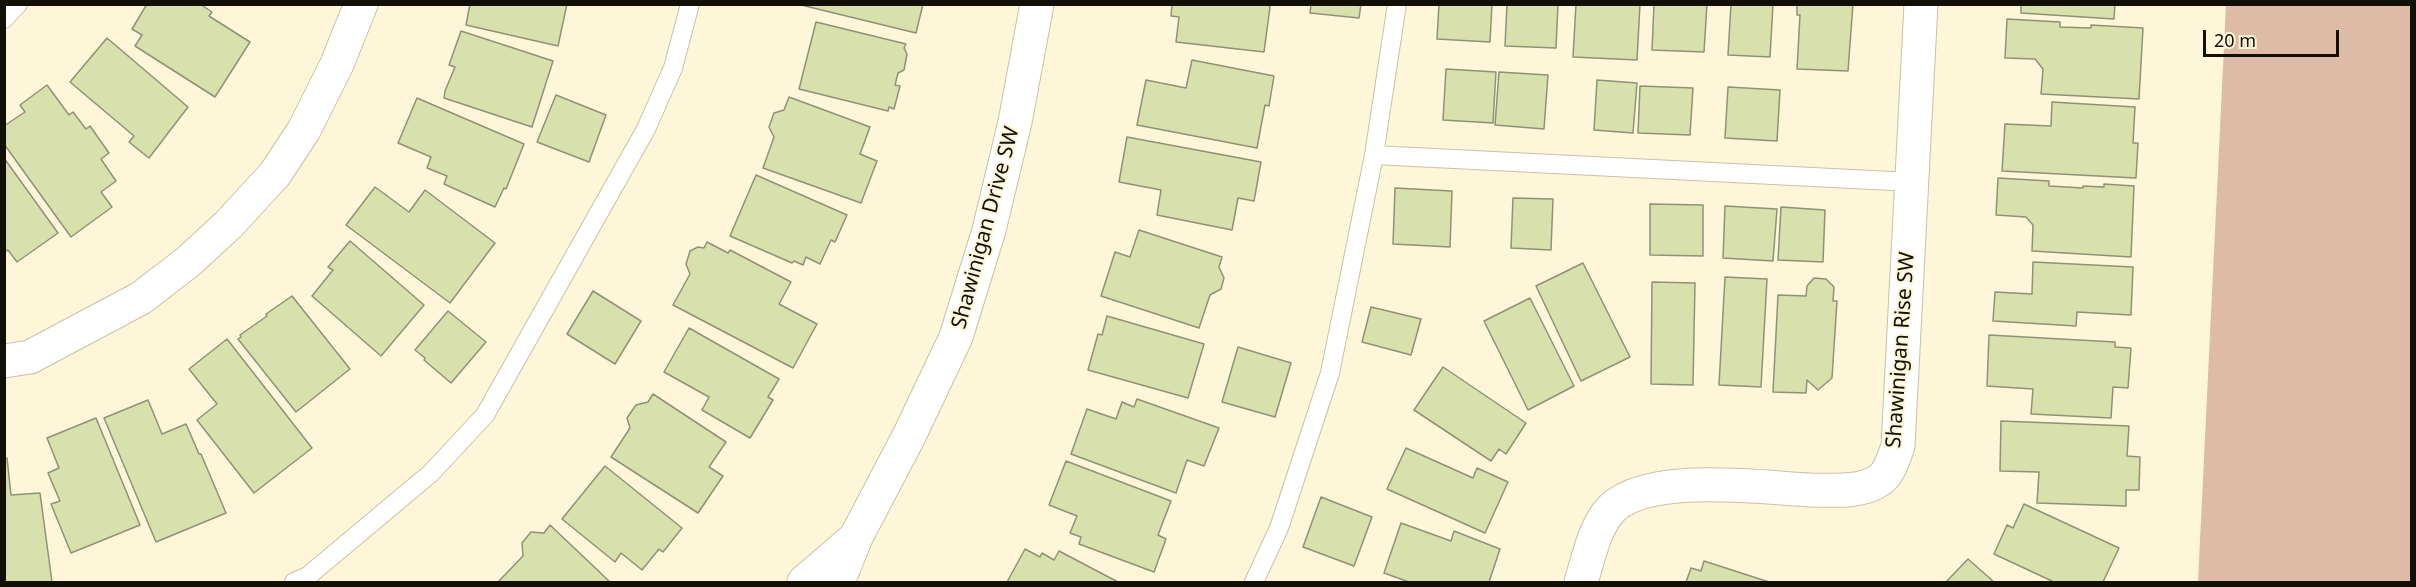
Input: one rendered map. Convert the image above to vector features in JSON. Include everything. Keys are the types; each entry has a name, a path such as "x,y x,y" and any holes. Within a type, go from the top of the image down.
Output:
{"street":[{"path":"4,361 30,357 141,298 189,261 229,224 274,174 304,130 337,64 361,4"},
{"name":"Shawinigan Drive SW","path":"838,582 856,537 909,436 956,337 991,219 1015,122 1037,4"},
{"name":"Shawinigan Rise SW","path":"1581,582 1595,538 1608,513 1634,494 1661,487 1689,485 1834,490 1863,488 1880,481 1891,463 1898,446 1921,4"},
{"name":"Shawinigan Drive SW","path":"804,582 856,537"}],"lane":[{"path":"4,19 18,4"},
{"path":"294,582 308,576 431,473 485,416 646,129 672,68 690,4"},
{"path":"1254,582 1279,528 1329,373 1374,155 1397,4"},
{"path":"1374,155 1912,182"}],"shaded area":[{"path":"2226,5 2411,5 2411,582 2198,582"}],"building":[{"path":"147,4 200,4 212,12 209,16 250,42 215,97 135,46 142,35 132,29"},
{"path":"470,4 567,4 558,46 466,25"},
{"path":"797,4 923,4 916,33"},
{"path":"1172,4 1267,4 1270,7 1264,52 1176,42 1179,17 1171,16"},
{"path":"1311,4 1361,4 1359,18 1310,13"},
{"path":"1439,4 1492,4 1490,42 1437,39"},
{"path":"1507,4 1558,4 1556,48 1505,46"},
{"path":"1576,4 1640,4 1637,60 1573,57"},
{"path":"1654,4 1707,4 1704,52 1652,50"},
{"path":"1731,4 1773,4 1770,57 1728,55"},
{"path":"1797,4 1853,4 1848,71 1797,69 1800,15 1797,15"},
{"path":"2021,4 2115,4 2114,19 2021,13"},
{"path":"2007,19 2060,22 2060,27 2091,28 2091,25 2143,28 2139,99 2041,94 2043,69 2035,59 2005,58"},
{"path":"816,22 906,44 904,70 898,73 895,85 900,86 894,109 889,107 888,111 799,89"},
{"path":"461,31 553,61 532,127 444,98 455,67 449,65"},
{"path":"107,38 188,107 149,158 129,142 134,136 70,82"},
{"path":"1192,60 1274,76 1269,106 1265,105 1257,148 1137,125 1146,80 1186,88"},
{"path":"1446,69 1496,72 1493,123 1443,120"},
{"path":"1499,72 1548,75 1544,129 1495,125"},
{"path":"1597,80 1637,83 1633,133 1594,130"},
{"path":"47,85 69,115 73,112 86,129 90,126 109,153 101,159 116,181 101,192 112,207 71,237 4,144 4,126 25,112 20,105"},
{"path":"1640,86 1693,88 1690,135 1638,133"},
{"path":"1728,87 1780,90 1777,141 1725,138"},
{"path":"556,95 606,115 589,162 537,142"},
{"path":"789,97 870,127 860,154 877,161 861,203 763,168 774,137 769,127 774,113 784,110"},
{"path":"417,98 524,144 506,189 504,188 495,207 444,184 447,176 427,168 431,157 398,143"},
{"path":"2052,102 2135,107 2133,143 2138,143 2136,178 2002,171 2005,124 2051,126"},
{"path":"1127,137 1261,162 1254,201 1238,198 1232,230 1157,215 1161,190 1119,182"},
{"path":"4,158 58,233 17,262 8,250 4,252"},
{"path":"756,175 847,215 835,242 831,240 820,264 806,257 803,265 794,261 792,263 730,236"},
{"path":"1998,178 2049,181 2049,186 2083,188 2083,186 2104,187 2104,184 2134,186 2131,257 2032,251 2033,225 2026,217 1996,215"},
{"path":"375,187 409,212 425,190 495,243 450,303 346,225"},
{"path":"1395,188 1452,191 1450,247 1393,244"},
{"path":"1513,198 1553,199 1551,250 1511,248"},
{"path":"1650,204 1703,205 1703,256 1650,255"},
{"path":"1725,206 1777,209 1773,261 1723,258"},
{"path":"1781,207 1825,210 1823,262 1778,260"},
{"path":"1139,230 1222,257 1219,267 1224,278 1221,289 1210,295 1199,328 1101,296 1115,252 1130,257"},
{"path":"350,241 424,305 381,356 312,296 333,270 328,267"},
{"path":"707,242 728,253 730,250 791,282 779,304 817,324 793,368 673,305 690,274 686,264 690,251 698,247 704,248"},
{"path":"2033,262 2133,267 2131,315 2077,312 2076,326 1993,321 1995,292 2032,294"},
{"path":"1583,263 1630,357 1581,381 1536,286"},
{"path":"1725,277 1767,279 1761,387 1719,385"},
{"path":"1814,278 1826,279 1834,287 1833,301 1837,301 1832,378 1818,390 1807,380 1806,393 1773,392 1778,295 1806,296 1807,286"},
{"path":"1652,282 1695,283 1693,385 1651,384"},
{"path":"593,291 641,321 615,364 567,334"},
{"path":"292,296 350,369 296,412 238,339 240,335 267,316 266,314"},
{"path":"1530,298 1574,386 1528,410 1484,321"},
{"path":"1371,307 1421,319 1411,355 1362,342"},
{"path":"448,311 486,342 451,383 415,350"},
{"path":"1107,316 1204,344 1188,398 1088,370 1098,334 1102,335"},
{"path":"689,328 779,379 768,397 773,400 750,438 702,410 709,397 664,372"},
{"path":"1989,335 2115,342 2115,347 2131,348 2128,388 2113,387 2111,418 2031,414 2033,389 1987,386"},
{"path":"227,339 312,448 254,493 197,420 217,404 189,369"},
{"path":"1238,347 1291,363 1275,417 1222,402"},
{"path":"1443,367 1526,423 1506,454 1499,449 1491,461 1414,410"},
{"path":"653,394 726,442 709,467 723,476 698,513 611,457 630,428 627,418 636,405 648,402"},
{"path":"1137,399 1219,428 1204,466 1187,460 1176,493 1071,454 1087,409 1116,419 1122,402 1134,407"},
{"path":"148,400 162,434 186,424 226,513 156,542 104,418"},
{"path":"96,418 140,525 71,553 51,504 60,501 48,473 59,468 47,438"},
{"path":"2001,421 2129,426 2127,456 2140,457 2139,490 2126,490 2126,506 2037,503 2039,472 2000,471"},
{"path":"1406,448 1473,478 1477,468 1508,482 1485,533 1387,489"},
{"path":"7,458 11,495 40,493 52,582 4,582 4,459"},
{"path":"1066,461 1171,501 1158,535 1166,539 1154,572 1079,544 1081,537 1070,533 1077,516 1049,505"},
{"path":"605,466 682,528 663,552 659,549 642,570 621,553 615,562 562,519"},
{"path":"1321,497 1372,517 1354,566 1303,547"},
{"path":"2024,504 2119,548 2103,582 2054,582 1994,554 2007,525 2013,528"},
{"path":"1401,523 1451,541 1454,531 1500,549 1489,582 1409,582 1384,573"},
{"path":"550,525 610,582 499,581 523,556 522,543 531,532 544,533"},
{"path":"1025,549 1040,557 1042,553 1054,560 1059,551 1118,582 1007,582"},
{"path":"1968,559 1994,582 1946,582"},
{"path":"1704,561 1769,582 1686,582 1691,568 1701,571"}]}
